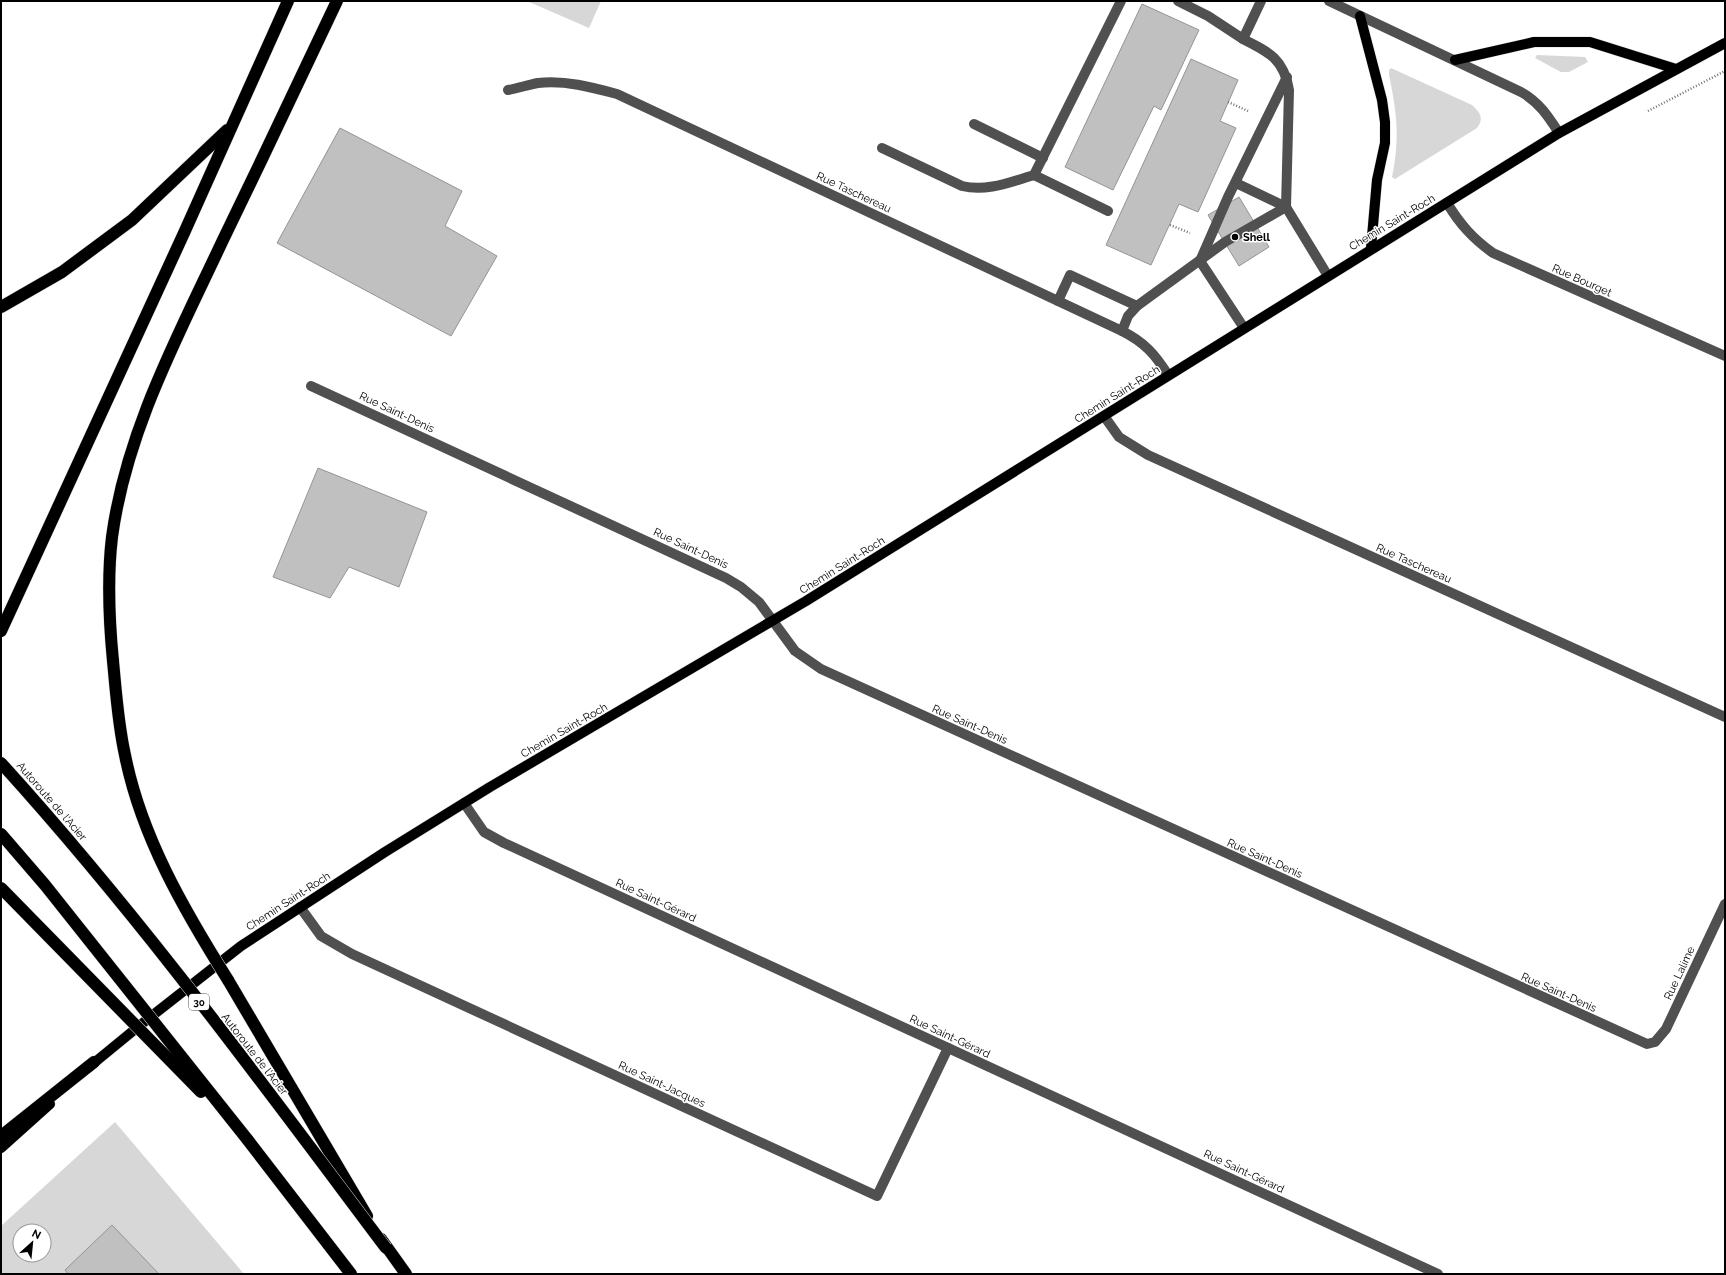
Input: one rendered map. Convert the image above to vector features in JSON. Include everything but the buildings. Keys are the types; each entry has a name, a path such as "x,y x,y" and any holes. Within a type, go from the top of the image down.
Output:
{"highway":[{"path":"1,631 288,1"},
{"path":"337,1 170,354 137,435 123,485 112,537 109,593 113,661 125,754 133,788 157,852 172,884 204,942 386,1248"},
{"path":"1,307 62,272 126,224 232,126"},
{"name":"Autoroute de l'Acier","path":"1,763 56,824 126,909 278,1104 406,1274"},
{"path":"1,834 45,885 247,1139 351,1274"},
{"path":"1,888 247,1139"},
{"path":"1,1136 94,1062"}],"main road":[{"path":"1360,16 1382,100 1385,122 1385,143 1377,180 1372,248"},
{"path":"1455,60 1534,42 1590,42 1676,69"},
{"name":"Chemin Saint-Roch","path":"1,1148 94,1062 241,946 385,852 464,803 813,597 1559,133 1725,43"}],"street":[{"path":"1034,175 1121,1"},
{"path":"1178,1 1194,4 1208,16 1243,39 1261,48 1274,58 1283,68 1287,77 1289,90 1286,207 1328,276"},
{"path":"1243,39 1261,1"},
{"path":"1329,1 1455,60 1529,97 1544,110 1559,133"},
{"path":"1200,260 1287,77"},
{"name":"Rue Taschereau","path":"508,90 538,83 562,83 591,87 617,94 1122,331 1156,355 1168,375"},
{"path":"974,124 1043,158"},
{"path":"882,148 962,186 974,189 990,188 1034,175 1108,211"},
{"path":"1236,183 1286,207"},
{"name":"Rue Bourget","path":"1447,203 1461,225 1476,241 1493,253 1725,356"},
{"path":"1122,331 1128,316 1137,306 1225,242 1286,207"},
{"path":"1200,260 1244,328"},
{"path":"1058,301 1070,275 1137,306"},
{"name":"Rue Saint-Denis","path":"311,386 726,578 741,587 759,602 795,651 821,669 1647,1044"},
{"name":"Rue Taschereau","path":"1104,416 1119,437 1148,455 1725,717"},
{"name":"Rue Saint-Gérard","path":"464,803 484,832 504,843 1438,1274"},
{"name":"Rue Lalime","path":"1647,1044 1655,1042 1666,1029 1725,904"},
{"name":"Rue Saint-Jacques","path":"300,907 321,936 346,951 877,1196 948,1048"}],"path":[{"path":"1645,113 1725,71"}],"shaded area":[{"path":"527,1 601,1 589,28"},
{"path":"1537,55 1585,57 1588,62 1569,72 1561,72 1535,58"},
{"path":"1391,68 1472,105 1478,111 1481,119 1477,128 1395,179 1392,177 1397,138 1396,114 1389,75 1389,70"},
{"path":"115,1122 244,1274 1,1274 1,1226"}],"place":[{"name":"Shell","path":"1235,237"}]}
